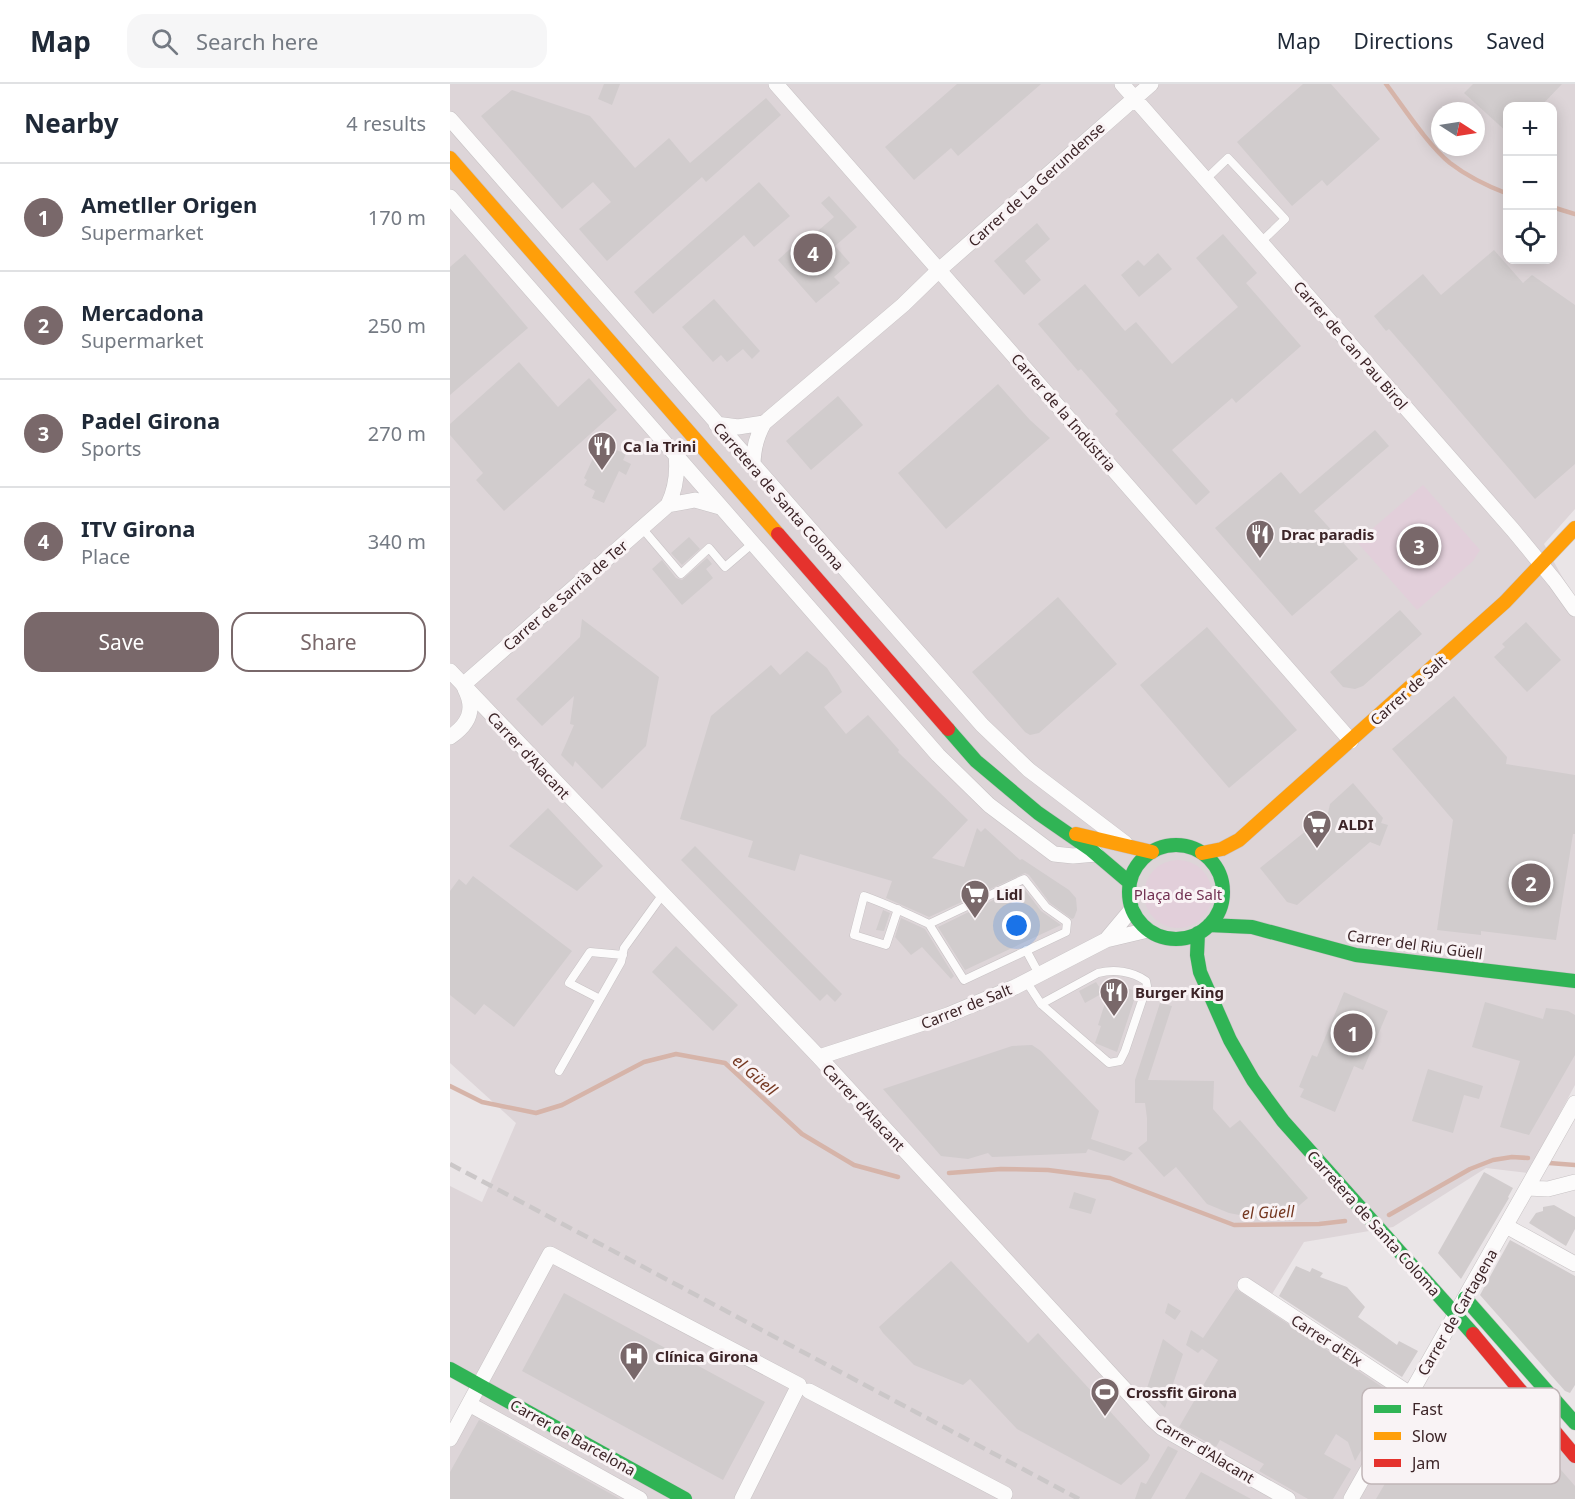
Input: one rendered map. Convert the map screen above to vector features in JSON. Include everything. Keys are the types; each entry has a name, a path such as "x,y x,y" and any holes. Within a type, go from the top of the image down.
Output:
{"street":[{"name":"Carrer de la Indústria","path":"776,84 1351,741"},
{"name":"Carrer de Can Pau Birol","path":"1122,84 1513,530 1575,609"},
{"name":"Carrer de La Gerundense","path":"939,270 1151,84"},
{"name":"Carretera de Santa Coloma","path":"450,119 981,725 1029,770 1132,848"},
{"name":"Carretera de Santa Coloma","path":"450,158 976,761 1038,813 1096,854 1130,883"},
{"path":"450,197 938,756 989,805 1053,854 1073,856 1096,854"},
{"path":"753,466 756,437 764,423 903,305 939,270"},
{"path":"717,424 738,428 764,423"},
{"path":"668,505 677,476 676,455"},
{"path":"668,505 695,500 721,507"},
{"name":"Carrer de Sarrià de Ter","path":"457,682 668,505"},
{"name":"Carrer de Salt","path":"1202,853 1234,844 1496,610 1541,566 1575,528"},
{"name":"Carrer d'Alacant","path":"450,671 457,682 819,1057 1152,1419 1162,1428 1288,1499"},
{"path":"450,737 462,728 468,717 470,705 469,696 457,682"},
{"name":"Carretera de Santa Coloma","path":"1068,833 1152,852"},
{"name":"Carrer de Salt","path":"1220,877 1234,844"},
{"path":"1177,845 1190,847 1202,853 1212,861 1220,877 1222,898 1219,911 1203,929 1177,939 1160,936 1148,930 1132,909 1129,897 1130,883 1136,867 1152,852 1164,847 1177,845"},
{"name":"Carrer del Riu Güell","path":"1222,898 1252,927"},
{"name":"Carrer de Salt","path":"1106,940 1132,909"},
{"name":"Carrer del Riu Güell","path":"1203,929 1252,927 1356,955 1575,981"},
{"name":"Carretera de Santa Coloma","path":"1200,972 1197,955 1203,929"},
{"name":"Carrer de Salt","path":"819,1057 948,1015 1033,978 1106,940 1148,930"},
{"name":"Carretera de Santa Coloma","path":"1177,939 1200,972 1230,1040 1259,1088 1305,1146 1519,1388"},
{"path":"1575,1103 1527,1188 1548,1189 1575,1182"},
{"name":"Carrer de Cartagena","path":"1413,1388 1527,1188"},
{"path":"1506,1226 1575,1264"},
{"path":"450,1439 550,1254 1004,1497"},
{"name":"Carrer d'Elx","path":"1245,1285 1401,1388"},
{"path":"1465,1298 1544,1388"},
{"name":"Carrer de Barcelona","path":"450,1386 457,1373 682,1498"},
{"path":"742,1499 804,1388"},
{"name":"Carrer de Barcelona","path":"469,1404 640,1499"},
{"path":"1560,1406 1575,1423"},
{"name":"Carretera de Santa Coloma","path":"1560,1437 1572,1452"},
{"name":"Carrer de Cartagena","path":"1351,1499 1362,1479"}],"lane":[{"path":"1206,179 1228,158 1285,219 1261,242"},
{"path":"642,528 681,574 710,548 725,567 753,543"},
{"path":"898,909 886,945 854,935 864,896 898,909 929,924 964,980 1066,932 1068,924 1046,907 1024,879 929,924"},
{"path":"559,1071 621,962 624,948 663,894"},
{"path":"1026,950 1041,1004 1109,1063 1120,1061 1147,986 1146,981 1138,976 1126,972 1106,971 1098,973 1041,1004"},
{"path":"600,999 570,983 590,952 622,955"}],"shaded area":[{"path":"450,84 1575,84 1575,509 1544,544 1575,600 1575,1085 1528,1173 1486,1168 1393,1227 1304,1242 1269,1299 1407,1388 1362,1388 1362,1484 1560,1484 1560,1443 1575,1461 1575,1499 450,1499 450,1434 478,1382 450,1367 450,1186 482,1202 516,1123 450,1063"}],"green space":[{"path":"1423,485 1480,550 1473,561 1417,610 1357,542"},
{"name":"Plaça de Salt","path":"1178,860 1191,863 1202,870 1209,881 1212,894 1209,907 1202,918 1191,925 1178,928 1165,925 1154,918 1147,907 1144,894 1147,881 1154,870 1165,863"}],"building":[{"path":"604,84 620,84 612,105 598,99"},
{"path":"957,84 1041,84 958,156 951,148 914,180 885,147"},
{"path":"1303,84 1331,84 1380,139 1327,186 1322,180 1292,206 1237,142"},
{"path":"1473,84 1562,84 1545,102 1503,102 1503,128 1485,112 1485,102 1474,102 1464,93"},
{"path":"512,90 590,116 635,168 669,138 690,163 766,98 781,115 706,182 702,177 607,261 579,229 611,202 593,182 562,209 481,116"},
{"path":"759,182 790,216 754,247 744,235 653,314 634,292"},
{"path":"829,196 857,227 835,246 850,263 834,277 840,283 816,303 778,260 801,239 804,243 834,217 821,203"},
{"path":"1037,223 1050,239 1025,261 1041,280 1024,295 994,261"},
{"path":"1223,234 1257,273 1246,283 1301,346 1236,403 1232,398 1172,450 1210,492 1196,505 1115,414 1118,411 1081,369 1078,371 1038,324 1085,284 1125,331 1136,322 1172,364 1238,307 1196,258"},
{"path":"1494,250 1503,260 1503,264 1506,264 1523,283 1532,275 1575,305 1575,464 1535,499 1389,329 1386,331 1374,316 1423,274 1441,295"},
{"path":"1158,253 1172,269 1139,297 1121,275 1138,260 1144,266"},
{"path":"465,254 528,328 450,395 450,267"},
{"path":"714,299 760,351 752,359 743,349 727,362 721,355 713,362 682,327"},
{"path":"519,362 558,407 589,378 617,410 504,511 476,480 483,473 450,435 450,424"},
{"path":"998,384 1030,420 1050,438 946,529 898,473"},
{"path":"838,396 863,425 811,470 786,441"},
{"path":"1375,430 1389,446 1314,511 1358,559 1292,616 1215,528 1281,472 1300,494"},
{"path":"600,443 626,454 623,460 631,464 626,475 619,471 604,503 592,498 595,491 584,485 587,480 584,478"},
{"path":"689,537 700,549 682,565 671,553"},
{"path":"707,558 712,564 706,569 713,578 682,605 652,569 662,560 676,578 682,580"},
{"path":"1058,597 1117,664 1039,733 1030,735 972,672"},
{"path":"1400,610 1422,634 1363,686 1355,689 1343,687 1330,672"},
{"path":"582,619 659,677 646,746 602,789 575,761 573,767 561,755 574,725 570,724 574,696 542,726 516,699 580,637"},
{"path":"1526,622 1561,660 1527,692 1494,657 1505,647 1502,644"},
{"path":"1207,627 1297,730 1229,788 1140,685"},
{"path":"807,651 827,668 842,692 824,707 846,734 868,715 899,750 898,752 968,820 932,858 964,867 977,828 981,832 985,828 1020,860 1022,859 1069,890 1076,898 1077,910 1074,918 1072,919 1050,903 1025,873 929,917 886,898 892,881 800,854 795,871 748,857 753,841 680,819 711,716 771,665 780,675"},
{"path":"1454,696 1507,757 1506,764 1575,775 1575,834 1573,834 1556,940 1481,931 1481,935 1437,930 1453,820 1392,749"},
{"path":"1353,783 1383,818 1381,823 1388,825 1380,846 1370,842 1297,905 1287,902 1260,868 1328,813 1330,804"},
{"path":"548,808 603,866 577,891 509,846"},
{"path":"695,846 842,994 835,1002 827,994 820,1001 681,860"},
{"path":"473,876 572,951 514,1027 484,1004 475,1015 450,995 450,891 459,879 466,885"},
{"path":"1022,886 1041,911 1061,925 965,970 938,927"},
{"path":"883,910 890,913 884,931 876,930"},
{"path":"901,918 925,929 954,976 951,979 922,947 911,955 895,937"},
{"path":"676,946 738,1005 713,1031 652,972"},
{"path":"1096,982 1103,993 1085,1003 1079,991"},
{"name":"Burger King","path":"1116,985 1136,991 1117,1052 1095,1043 1106,1000 1108,1003"},
{"path":"1344,992 1388,1011 1363,1070 1354,1066 1335,1112 1300,1097 1304,1089 1299,1087 1312,1055 1317,1057"},
{"path":"1485,1002 1543,1019 1546,1008 1568,1011 1575,1015 1575,1055 1529,1135 1500,1127 1520,1061 1472,1047"},
{"path":"1160,1003 1172,1006 1148,1080 1214,1081 1213,1109 1230,1128 1240,1120 1308,1198 1288,1215 1255,1218 1229,1213 1207,1204 1176,1167 1164,1177 1138,1148 1147,1141 1147,1118 1145,1103 1135,1103 1135,1080"},
{"path":"1032,1045 1041,1051 1099,1111 1091,1139 1133,1153 1124,1161 1088,1149 1086,1153 992,1157 988,1153 968,1159 941,1156 883,1089 1012,1046"},
{"path":"1428,1069 1483,1086 1479,1099 1464,1095 1453,1133 1412,1121"},
{"path":"1484,1172 1513,1188 1461,1279 1438,1253"},
{"path":"1074,1192 1096,1199 1091,1214 1069,1208"},
{"path":"1554,1205 1575,1217 1575,1229 1566,1246 1529,1223 1536,1213 1543,1211 1543,1207"},
{"path":"1510,1240 1575,1276 1575,1385 1570,1393 1565,1391 1480,1295"},
{"path":"951,1261 1028,1343 1038,1333 1150,1455 1148,1460 1121,1485 1017,1429 970,1379 963,1385 914,1365 883,1333 879,1327"},
{"path":"1296,1266 1310,1272 1312,1268 1323,1273 1320,1277 1347,1287 1365,1307 1358,1317 1397,1345 1399,1341 1418,1351 1402,1377 1279,1296"},
{"path":"1236,1289 1384,1388 1362,1388 1362,1449 1355,1461 1348,1442 1336,1434 1324,1454 1351,1469 1333,1499 1308,1499 1259,1471 1264,1464 1220,1440 1216,1447 1179,1427 1218,1360 1202,1349 1198,1353 1186,1345 1191,1330 1203,1338"},
{"name":"Clínica Girona","path":"564,1293 765,1402 723,1480 522,1371"},
{"path":"1168,1303 1181,1311 1175,1320 1165,1313"},
{"path":"1163,1339 1183,1354 1165,1408 1147,1388"},
{"path":"479,1420 620,1499 450,1499 450,1472"},
{"path":"1168,1446 1178,1451 1151,1499 1135,1499 1141,1482 1146,1484"},
{"path":"1560,1469 1575,1486 1575,1499 1376,1499 1385,1484 1560,1484"},
{"path":"1201,1472 1251,1499 1185,1499"}],"waterway":[{"path":"1386,84 1425,136 1450,163 1478,181 1503,192"},
{"path":"1557,209 1575,214"},
{"name":"el Güell","path":"450,1086 482,1102 536,1113 562,1105 644,1062 676,1054 725,1063 802,1134 854,1165 898,1177"},
{"name":"el Güell","path":"1389,1215 1470,1169 1493,1160 1512,1157 1528,1158"},
{"name":"el Güell","path":"1549,1163 1575,1165"},
{"name":"el Güell","path":"949,1173 1001,1169 1048,1170 1110,1178 1234,1225 1319,1224 1345,1221"}],"railway":[{"path":"450,1164 1079,1499"}],"traffic: fast":[{"path":"948,729 976,761 1038,813 1090,849 1130,883"},
{"path":"1176,845 1194,849 1209,859 1219,874 1223,892 1219,910 1209,925 1194,935 1176,939 1158,935 1143,925 1133,910 1129,892 1133,874 1143,859 1158,849 1176,845"},
{"path":"1209,925 1252,927 1356,955 1575,981"},
{"path":"1198,933 1197,955 1200,972 1230,1040 1253,1080 1283,1121 1473,1334"},
{"path":"1465,1298 1544,1388"},
{"path":"450,1369 685,1499"},
{"path":"1560,1406 1575,1423"}],"traffic: slow":[{"path":"450,158 778,534"},
{"path":"1202,853 1222,849 1239,840 1505,602 1575,528"},
{"path":"1076,834 1152,852"}],"traffic: jam":[{"path":"778,534 948,729"},
{"path":"1473,1334 1518,1388"},
{"path":"1560,1438 1575,1456"}],"place":[{"name":"ITV Girona","path":"813,253"},
{"name":"Ca la Trini","path":"602,472"},
{"name":"Padel Girona","path":"1419,546"},
{"name":"Drac paradis","path":"1260,560"},
{"name":"ALDI","path":"1317,850"},
{"name":"Mercadona","path":"1531,883"},
{"name":"Lidl","path":"975,920"},
{"name":"Burger King","path":"1114,1018"},
{"name":"Ametller Origen","path":"1353,1033"},
{"name":"Clínica Girona","path":"634,1382"},
{"name":"Crossfit Girona","path":"1105,1418"}]}
